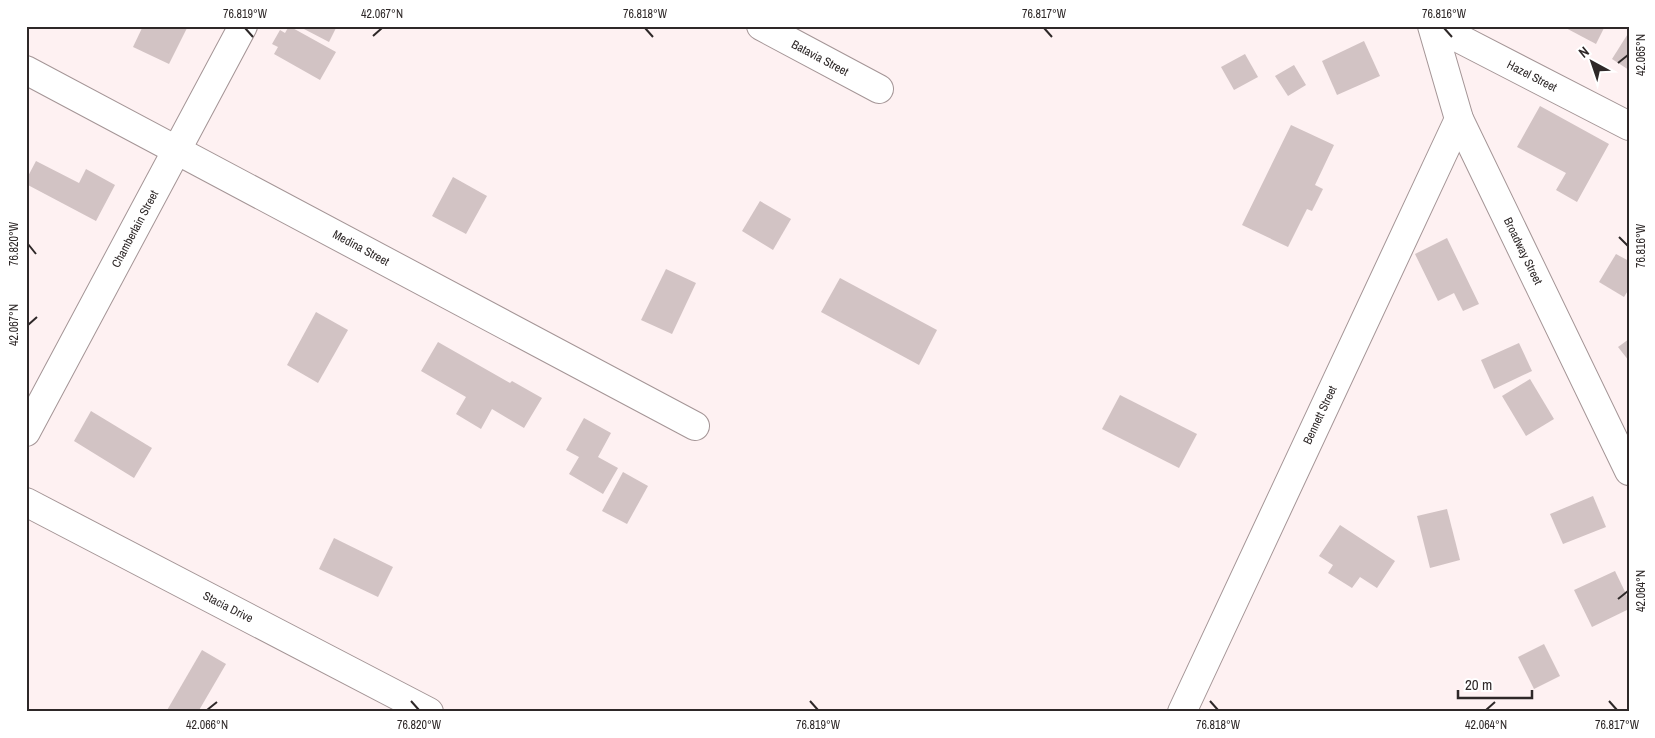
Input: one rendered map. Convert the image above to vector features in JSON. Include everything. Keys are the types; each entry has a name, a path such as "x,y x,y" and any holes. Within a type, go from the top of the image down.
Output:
{"street":[{"name":"Chamberlain Street","path":"26,432 244,26"},
{"name":"Batavia Street","path":"761,26 880,89"},
{"name":"Broadway Street","path":"1434,26 1459,119 1629,471"},
{"name":"Hazel Street","path":"1434,26 1629,126"},
{"name":"Medina Street","path":"26,70 695,426"},
{"name":"Bennett Street","path":"1182,712 1459,119"},
{"name":"Stacia Drive","path":"26,502 429,712"}],"building":[{"path":"143,26 188,26 169,64 133,47"},
{"path":"289,26 336,52 320,80 274,54 278,47 272,44 280,30 285,33"},
{"path":"306,26 337,26 329,42 304,29"},
{"path":"1562,26 1605,26 1596,44"},
{"path":"1629,32 1629,70 1612,59"},
{"path":"1364,41 1380,76 1337,95 1322,61"},
{"path":"1245,54 1258,77 1234,90 1221,67"},
{"path":"1294,65 1306,85 1288,96 1275,76"},
{"path":"1540,106 1609,144 1577,202 1556,190 1566,173 1517,147"},
{"path":"1291,125 1334,145 1315,185 1323,189 1312,211 1307,209 1288,247 1242,225"},
{"path":"36,161 79,183 86,169 115,185 96,221 26,184 26,180"},
{"path":"453,177 487,196 466,234 432,216"},
{"path":"760,201 791,219 773,250 742,231"},
{"path":"1447,238 1479,304 1463,311 1454,293 1438,301 1415,254"},
{"path":"1616,254 1629,261 1629,289 1624,297 1599,282"},
{"path":"666,269 696,283 672,334 641,320"},
{"path":"840,278 937,330 919,365 821,312"},
{"path":"316,312 348,330 318,383 287,365"},
{"path":"1629,339 1629,361 1618,347"},
{"path":"438,342 510,383 512,381 542,398 524,428 492,409 481,429 456,414 466,397 421,371"},
{"path":"1519,343 1532,371 1494,389 1481,360"},
{"path":"1530,379 1554,419 1526,436 1502,396"},
{"path":"1120,395 1197,434 1179,468 1102,429"},
{"path":"91,411 152,448 134,478 74,441"},
{"path":"584,418 611,433 598,457 618,468 603,494 569,474 579,457 566,450"},
{"path":"623,472 648,486 627,524 602,511"},
{"path":"1593,496 1606,527 1563,544 1550,514"},
{"path":"1447,509 1460,560 1430,568 1417,516"},
{"path":"1340,525 1395,561 1377,588 1360,577 1352,588 1328,573 1333,565 1319,556"},
{"path":"334,538 393,567 378,597 319,569"},
{"path":"1615,571 1629,600 1629,609 1592,627 1574,590"},
{"path":"1544,644 1560,676 1534,689 1518,657"},
{"path":"202,650 226,664 198,712 166,712"}]}
